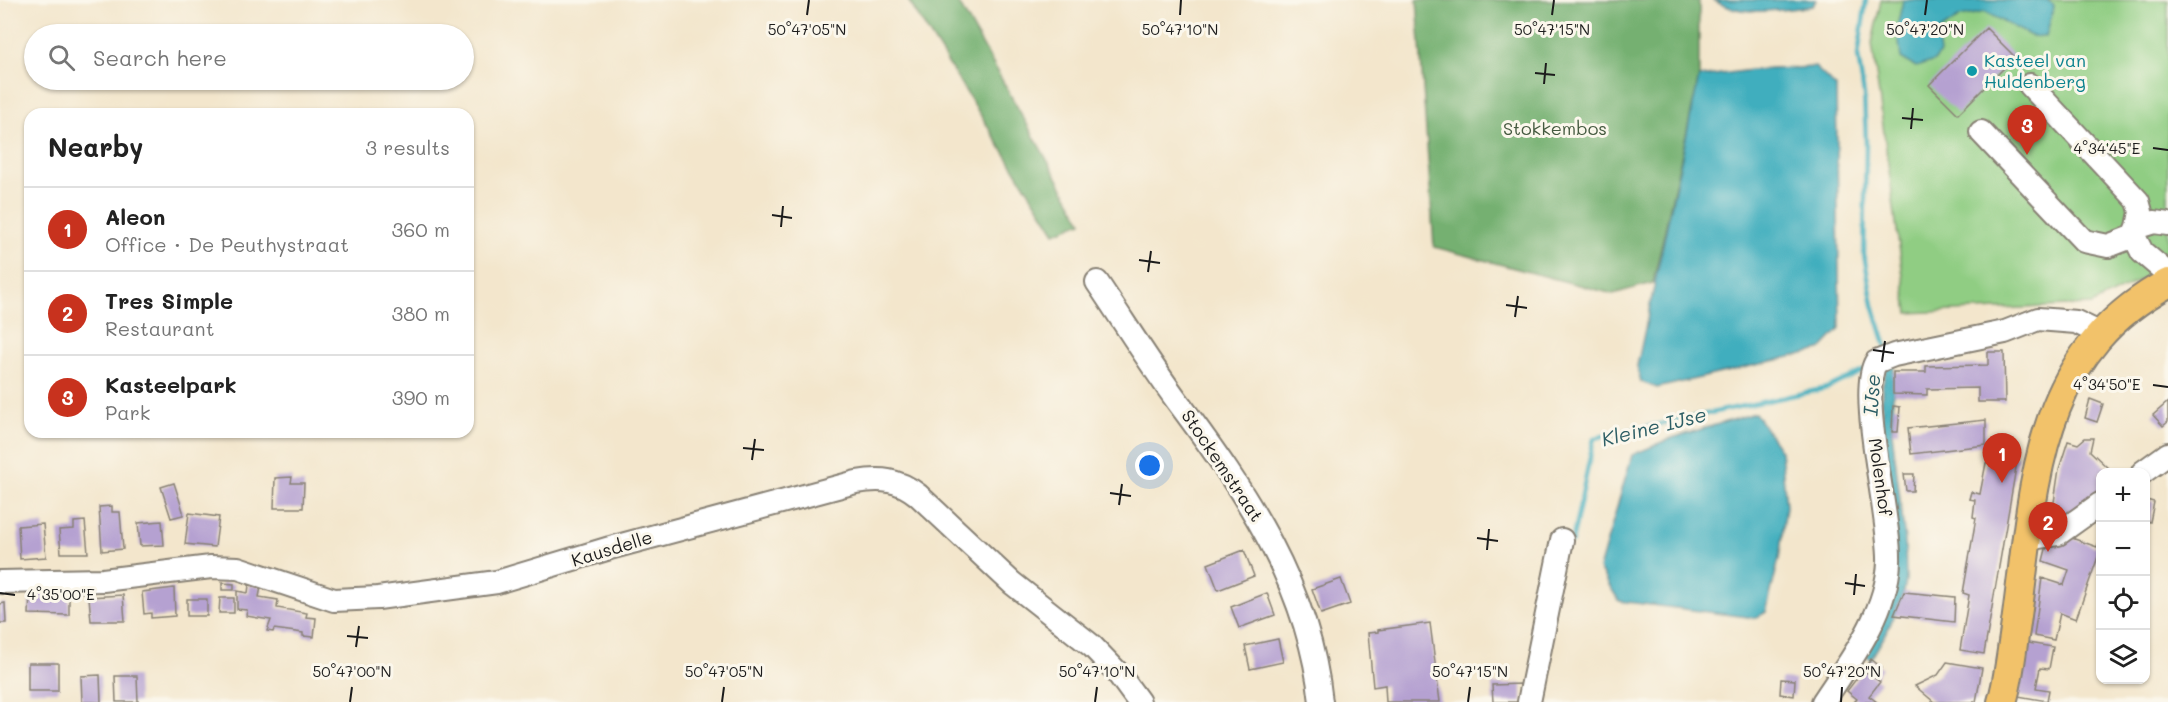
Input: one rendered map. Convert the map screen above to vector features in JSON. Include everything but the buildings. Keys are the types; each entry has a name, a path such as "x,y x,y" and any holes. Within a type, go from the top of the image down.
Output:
{"main road":[{"path":"2004,696 2040,463 2053,413 2075,366 2101,334 2143,297 2168,283"}],"street":[{"path":"2030,85 2138,201 2141,212 2136,232 2142,252 2168,274"},
{"path":"1981,132 2085,241 2097,246 2108,246 2154,222 2168,224"},
{"name":"Stockemstraat","path":"1097,282 1245,495 1268,534 1298,601 1309,634 1320,702"},
{"name":"Molenhof","path":"1823,702 1859,647 1884,592 1889,564 1889,540 1872,425 1874,367 1889,357 2006,332 2038,319 2076,322 2101,334"},
{"path":"2149,468 2168,454"},
{"name":"Kausdelle","path":"0,582 102,580 212,567 238,568 334,600 378,598 497,582 610,548 856,482 888,479 906,485 1012,583 1092,646 1117,672 1139,702"},
{"path":"2028,538 2058,534 2096,507"},
{"path":"1529,702 1562,540"}],"green space":[{"path":"908,0 957,0 1082,222 1055,233"},
{"name":"Stokkembos","path":"1417,0 1699,0 1699,77 1653,283 1613,294 1434,247"},
{"path":"1881,0 2168,0 2168,266 2091,305 1908,313 1872,43"}],"water":[{"path":"1713,0 1816,0 1813,6 1749,11 1724,6"},
{"path":"1903,0 2047,0 2054,6 2046,37 2031,36 1985,12 1960,17 1937,32 1940,53 1934,61 1916,67 1901,58 1897,27"},
{"path":"1815,67 1836,87 1840,329 1820,350 1657,388 1641,382 1637,366 1699,77 1751,70"},
{"path":"1894,364 1892,432 1905,540 1906,579 1904,592 1887,632 1871,659 1862,653 1878,624 1882,388 1886,368"},
{"path":"1755,413 1781,451 1786,506 1779,559 1766,612 1756,618 1619,601 1599,569 1632,455 1672,438"}],"waterway":[{"name":"IJse","path":"1866,0 1858,56 1864,95 1866,143 1864,255 1873,305 1887,350"},
{"name":"Kleine IJse","path":"1572,542 1594,438 1827,388 1865,370"}],"place":[{"name":"Kasteel van Huldenberg","path":"1972,71"},
{"name":"Kasteelpark","path":"2027,155"},
{"name":"Aleon","path":"2002,483"},
{"name":"Tres Simple","path":"2048,552"}]}
